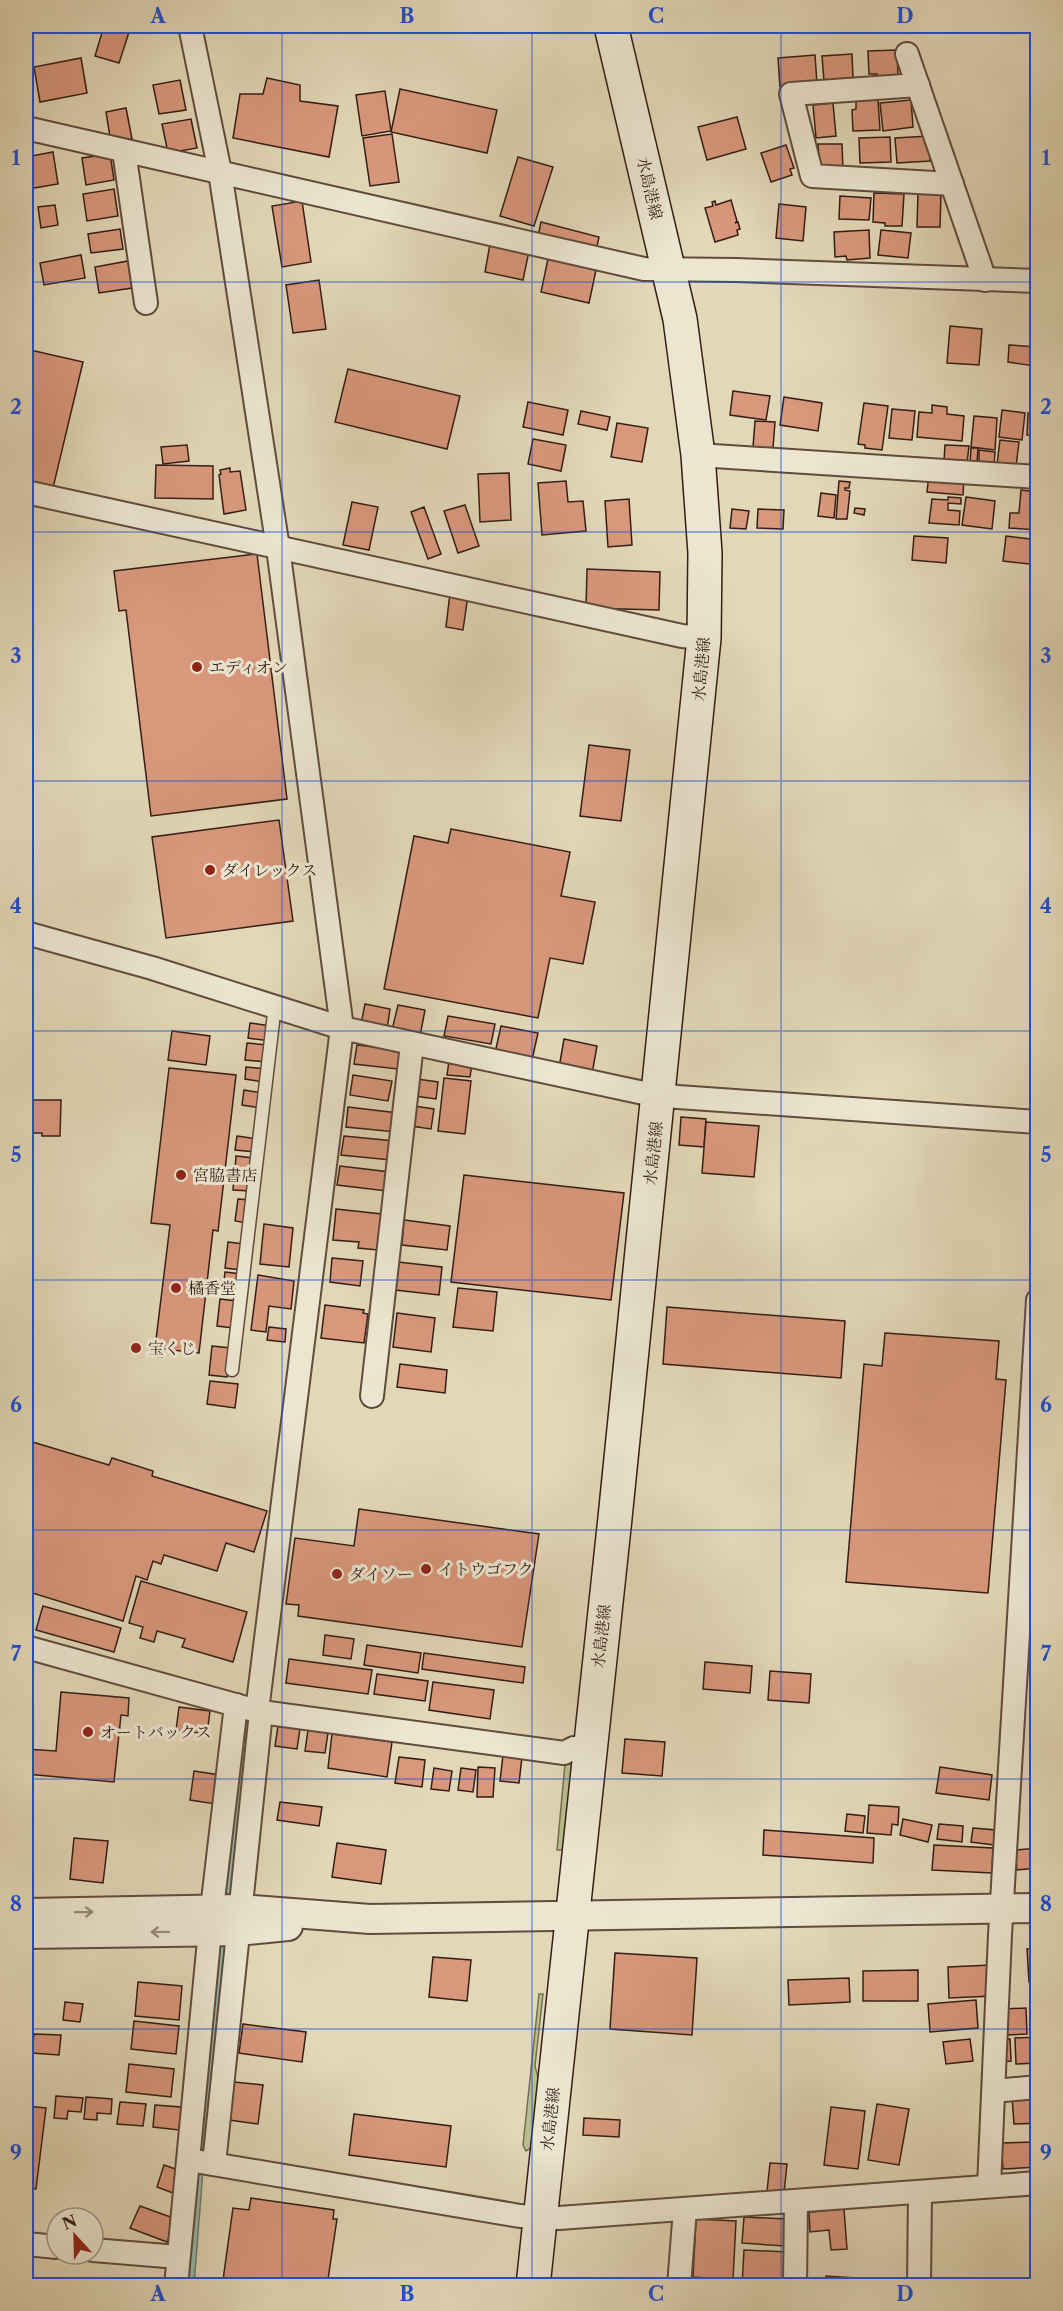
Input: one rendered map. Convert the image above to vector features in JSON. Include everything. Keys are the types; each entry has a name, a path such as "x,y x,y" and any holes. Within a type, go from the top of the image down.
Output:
{"main road":[{"name":"水島港線","path":"533,2286 659,1094 704,639 705,554 698,455 680,319 611,26"}],"street":[{"path":"176,2286 189,2160 225,1920 336,1026 273,548 216,171 190,26"},
{"path":"907,54 985,280"},
{"path":"918,85 791,94 812,176 952,184"},
{"path":"26,128 644,269 1038,281"},
{"path":"124,151 146,303"},
{"path":"698,455 1038,477"},
{"path":"26,492 273,548 704,639"},
{"path":"26,933 275,1005 336,1026 412,1044 659,1094 1038,1122"},
{"path":"372,1396 412,1044"},
{"path":"989,2186 1001,1909 1038,1300"},
{"path":"26,1647 251,1709 564,1753 574,1748 589,1749"},
{"path":"26,1913 225,1920 572,1917 1038,1908"},
{"path":"26,1934 225,1920"},
{"path":"214,2164 225,1920"},
{"path":"994,2091 1038,2087"},
{"path":"189,2160 512,2214 560,2218 1038,2183"},
{"path":"919,2286 920,2192"},
{"path":"795,2286 796,2202"},
{"path":"679,2286 685,2209"},
{"path":"26,2244 45,2246"},
{"path":"105,2251 178,2257"}],"lane":[{"path":"232,1370 275,1005"}],"green space":[{"path":"574,1754 564,1850 557,1850 565,1764"},
{"path":"539,1994 543,1994 535,2066 539,2081 531,2148 526,2151 523,2145"}],"shaded area":[{"path":"244,1720 251,1721 206,2155 196,2154"},
{"path":"194,2169 203,2170 194,2285 185,2286"}],"building":[{"path":"104,26 131,26 119,63 95,56"},
{"path":"897,50 898,75 869,74 868,51"},
{"path":"852,54 853,78 824,81 822,56"},
{"path":"815,55 817,84 780,87 778,58"},
{"path":"81,58 87,93 40,102 34,67"},
{"path":"267,78 300,85 300,101 338,106 329,157 233,138 240,94 263,94"},
{"path":"180,80 186,110 159,114 153,85"},
{"path":"400,89 497,110 487,153 391,132"},
{"path":"385,91 391,131 362,136 356,95"},
{"path":"878,100 880,130 853,131 852,110 856,109 856,101"},
{"path":"911,100 913,127 883,131 880,103"},
{"path":"833,103 836,136 816,138 813,105"},
{"path":"126,108 132,139 111,143 106,112"},
{"path":"737,117 746,149 707,160 698,127"},
{"path":"191,119 197,148 168,153 162,124"},
{"path":"392,134 399,182 370,186 363,138"},
{"path":"929,136 930,161 897,163 895,138"},
{"path":"890,137 891,162 860,163 859,138"},
{"path":"818,144 842,144 843,171 820,172"},
{"path":"786,145 794,168 790,169 792,175 771,182 761,153"},
{"path":"53,152 58,184 28,189 26,157"},
{"path":"110,154 114,180 86,185 82,158"},
{"path":"518,157 553,167 534,226 500,216"},
{"path":"114,189 118,216 87,221 83,194"},
{"path":"874,193 904,194 902,226 885,226 885,223 873,222"},
{"path":"918,193 941,194 940,227 917,227"},
{"path":"840,196 871,198 869,220 839,219"},
{"path":"731,200 737,221 735,223 738,222 740,229 737,230 738,235 715,242 705,208 713,206 712,202 715,201 716,205"},
{"path":"302,201 311,262 282,267 272,206"},
{"path":"779,204 806,207 803,241 776,238"},
{"path":"55,205 58,225 41,228 38,207"},
{"path":"541,222 599,237 595,255 537,241"},
{"path":"120,229 123,249 91,253 88,234"},
{"path":"869,230 870,258 847,260 846,256 835,257 834,232"},
{"path":"881,230 911,233 908,258 878,255"},
{"path":"490,244 529,251 523,280 485,272"},
{"path":"81,255 85,278 44,285 40,263"},
{"path":"548,259 596,270 589,303 541,292"},
{"path":"128,261 132,288 99,293 95,267"},
{"path":"319,280 326,329 293,333 286,285"},
{"path":"950,326 982,329 979,365 947,363"},
{"path":"1009,345 1038,347 1038,363 1035,363 1035,366 1008,362"},
{"path":"26,349 83,362 52,492 26,486"},
{"path":"1032,368 1038,369 1038,398 1030,397"},
{"path":"348,369 460,396 447,449 335,422"},
{"path":"733,391 770,396 766,420 730,415"},
{"path":"784,397 822,403 818,431 780,425"},
{"path":"528,402 568,410 563,435 523,427"},
{"path":"864,403 888,406 882,450 865,448 865,445 858,444"},
{"path":"932,405 947,407 947,414 964,416 962,441 917,437 919,412 932,413"},
{"path":"892,409 915,411 912,440 889,438"},
{"path":"1002,410 1025,413 1022,440 999,437"},
{"path":"581,411 610,417 607,430 578,424"},
{"path":"1028,413 1038,414 1038,436 1027,435"},
{"path":"974,416 997,418 995,450 971,447"},
{"path":"755,421 775,422 773,448 753,447"},
{"path":"617,423 648,428 642,462 611,457"},
{"path":"533,439 566,445 561,471 528,464"},
{"path":"1000,440 1019,442 1016,467 997,465"},
{"path":"187,445 189,461 163,464 161,447"},
{"path":"945,445 969,446 967,463 944,461"},
{"path":"971,448 978,448 977,463 970,463"},
{"path":"979,450 995,452 994,464 979,463"},
{"path":"156,465 213,466 213,499 155,498"},
{"path":"230,468 230,472 240,471 246,510 224,514 219,475 220,470"},
{"path":"509,473 511,520 480,522 478,474"},
{"path":"929,474 964,477 963,495 927,492"},
{"path":"566,481 568,502 583,501 586,531 542,535 538,483"},
{"path":"839,481 850,482 849,488 845,488 850,491 847,519 836,519"},
{"path":"1021,490 1038,492 1038,530 1009,528 1010,513 1019,513"},
{"path":"821,493 836,495 834,518 818,516"},
{"path":"948,497 961,498 961,504 948,503 948,510 960,511 959,525 929,523 932,499 948,500"},
{"path":"966,497 995,501 992,529 962,525"},
{"path":"629,499 632,545 608,547 605,501"},
{"path":"352,502 378,507 369,550 343,545"},
{"path":"465,505 479,546 458,553 444,511"},
{"path":"424,507 441,554 428,559 411,512"},
{"path":"855,508 865,509 864,515 854,513"},
{"path":"732,509 749,511 746,529 730,528"},
{"path":"758,509 784,510 783,529 757,528"},
{"path":"914,536 948,538 946,563 912,560"},
{"path":"1006,536 1038,540 1038,565 1003,561"},
{"path":"257,554 287,799 151,816 126,610 119,611 114,571"},
{"path":"587,569 660,572 659,610 586,608"},
{"path":"450,593 468,595 463,630 446,627"},
{"path":"589,745 630,750 621,821 580,816"},
{"path":"279,820 293,921 166,938 152,837"},
{"path":"451,829 570,852 561,896 595,902 583,964 550,958 538,1018 384,989 414,836 448,843"},
{"path":"365,1004 390,1009 387,1029 361,1024"},
{"path":"398,1005 425,1010 420,1036 392,1030"},
{"path":"448,1016 495,1024 491,1044 444,1036"},
{"path":"250,1023 271,1026 269,1041 248,1038"},
{"path":"501,1026 538,1033 532,1060 495,1053"},
{"path":"172,1031 210,1036 206,1065 168,1060"},
{"path":"564,1039 597,1046 592,1074 559,1068"},
{"path":"247,1043 268,1045 266,1062 245,1060"},
{"path":"357,1045 400,1050 398,1069 354,1064"},
{"path":"449,1061 472,1064 470,1077 447,1075"},
{"path":"246,1067 265,1069 264,1082 245,1079"},
{"path":"169,1068 236,1075 218,1231 213,1230 199,1353 163,1349 162,1357 154,1356 170,1225 151,1223"},
{"path":"353,1075 392,1081 388,1101 350,1095"},
{"path":"444,1078 471,1081 465,1134 438,1131"},
{"path":"417,1079 438,1082 436,1099 415,1096"},
{"path":"244,1090 263,1093 261,1108 242,1105"},
{"path":"26,1100 61,1100 60,1136 26,1133"},
{"path":"414,1106 434,1109 431,1129 411,1126"},
{"path":"348,1107 398,1113 396,1132 346,1127"},
{"path":"681,1117 706,1119 704,1147 679,1145"},
{"path":"706,1122 759,1126 754,1177 702,1173"},
{"path":"237,1136 258,1139 256,1152 235,1150"},
{"path":"344,1136 394,1141 391,1160 341,1155"},
{"path":"236,1156 254,1158 252,1170 235,1168"},
{"path":"340,1166 390,1172 387,1191 337,1185"},
{"path":"464,1175 624,1193 611,1300 451,1282"},
{"path":"234,1176 252,1178 250,1191 233,1190"},
{"path":"238,1199 250,1200 247,1223 235,1221"},
{"path":"336,1209 382,1214 378,1250 358,1248 359,1242 333,1240"},
{"path":"404,1220 450,1226 447,1250 402,1245"},
{"path":"264,1224 293,1228 289,1267 260,1264"},
{"path":"228,1242 244,1244 241,1270 225,1268"},
{"path":"332,1258 363,1261 360,1286 330,1282"},
{"path":"398,1262 442,1267 439,1295 395,1290"},
{"path":"225,1272 241,1274 239,1290 223,1288"},
{"path":"258,1275 294,1281 291,1309 269,1306 266,1332 251,1330"},
{"path":"458,1288 497,1292 493,1331 453,1327"},
{"path":"220,1299 237,1301 233,1328 217,1326"},
{"path":"325,1305 364,1310 363,1313 368,1314 364,1343 321,1338"},
{"path":"667,1307 845,1321 841,1378 663,1364"},
{"path":"397,1313 435,1318 431,1352 393,1347"},
{"path":"269,1327 286,1329 285,1342 267,1340"},
{"path":"885,1333 999,1341 996,1379 1006,1380 988,1593 846,1582 864,1364 882,1366"},
{"path":"212,1346 231,1348 227,1377 209,1375"},
{"path":"400,1364 447,1370 445,1393 397,1387"},
{"path":"210,1381 238,1384 235,1408 207,1404"},
{"path":"26,1440 109,1465 112,1458 153,1471 152,1476 267,1511 254,1552 226,1543 217,1571 164,1555 161,1564 153,1561 147,1580 136,1576 123,1621 26,1591"},
{"path":"359,1509 539,1534 522,1647 298,1616 299,1605 286,1604 295,1538 354,1546"},
{"path":"141,1581 247,1612 233,1662 182,1647 185,1639 157,1631 154,1642 140,1638 143,1627 129,1623"},
{"path":"43,1606 121,1628 114,1652 36,1630"},
{"path":"325,1635 354,1639 351,1659 323,1655"},
{"path":"367,1645 421,1653 418,1673 364,1665"},
{"path":"424,1653 525,1667 523,1683 422,1669"},
{"path":"289,1659 372,1670 368,1694 286,1683"},
{"path":"705,1662 752,1666 750,1693 703,1689"},
{"path":"770,1671 811,1674 809,1703 768,1700"},
{"path":"377,1674 428,1681 425,1701 374,1694"},
{"path":"433,1682 494,1690 490,1719 429,1710"},
{"name":"オートバックス","path":"61,1692 129,1698 128,1716 121,1715 114,1782 26,1774 26,1749 56,1751"},
{"path":"179,1707 210,1711 207,1734 176,1730"},
{"path":"278,1726 300,1729 297,1749 275,1746"},
{"path":"308,1730 328,1733 325,1753 305,1751"},
{"path":"332,1734 392,1742 387,1777 328,1768"},
{"path":"625,1739 665,1742 662,1776 622,1773"},
{"path":"503,1755 522,1757 519,1783 500,1781"},
{"path":"399,1757 425,1760 422,1787 395,1783"},
{"path":"478,1767 495,1768 493,1797 477,1797"},
{"path":"940,1767 992,1775 989,1800 936,1793"},
{"path":"434,1768 452,1771 449,1791 431,1789"},
{"path":"461,1768 476,1770 473,1792 458,1790"},
{"path":"194,1771 220,1775 216,1804 190,1800"},
{"path":"280,1802 322,1807 319,1826 277,1820"},
{"path":"869,1805 899,1807 898,1825 892,1824 891,1835 867,1833"},
{"path":"847,1814 865,1816 863,1833 845,1831"},
{"path":"903,1819 932,1825 928,1842 900,1835"},
{"path":"939,1824 963,1826 962,1842 937,1839"},
{"path":"973,1828 996,1830 994,1845 971,1842"},
{"path":"764,1830 874,1838 873,1863 763,1855"},
{"path":"74,1838 108,1841 103,1883 70,1879"},
{"path":"337,1843 386,1850 381,1884 332,1877"},
{"path":"934,1845 993,1848 992,1873 932,1870"},
{"path":"1038,1848 1038,1868 1017,1870 1015,1850"},
{"path":"1038,1948 1038,1982 1029,1982 1027,1949"},
{"path":"615,1953 697,1958 692,2035 610,2029"},
{"path":"433,1957 471,1960 467,2001 429,1997"},
{"path":"991,1965 992,1996 949,1998 948,1967"},
{"path":"918,1970 918,2001 863,2001 863,1971"},
{"path":"849,1978 850,2002 789,2005 788,1980"},
{"path":"138,1982 182,1986 179,2020 135,2016"},
{"path":"976,2000 978,2028 930,2032 928,2004"},
{"path":"65,2002 83,2004 80,2022 63,2020"},
{"path":"1038,2005 1038,2034 1032,2035 1031,2006"},
{"path":"1026,2008 1027,2034 1005,2035 1004,2009"},
{"path":"134,2021 179,2026 176,2054 131,2049"},
{"path":"243,2024 306,2032 302,2062 239,2053"},
{"path":"26,2034 29,2034 27,2056 26,2056"},
{"path":"34,2034 61,2035 59,2055 32,2053"},
{"path":"1038,2037 1038,2063 1016,2064 1015,2038"},
{"path":"970,2039 973,2061 946,2064 943,2042"},
{"path":"1001,2039 1010,2039 1011,2061 1002,2062"},
{"path":"129,2064 174,2069 171,2097 126,2092"},
{"path":"234,2082 263,2085 258,2124 229,2120"},
{"path":"56,2096 83,2098 81,2112 68,2111 67,2119 54,2118"},
{"path":"1038,2096 1038,2123 1014,2124 1012,2097"},
{"path":"86,2097 112,2099 111,2114 97,2113 97,2120 84,2119"},
{"path":"120,2102 146,2104 143,2126 117,2124"},
{"path":"877,2104 909,2109 899,2165 868,2160"},
{"path":"155,2105 181,2107 179,2130 153,2127"},
{"path":"26,2106 46,2108 36,2189 26,2188"},
{"path":"831,2107 865,2111 858,2169 824,2165"},
{"path":"354,2114 451,2126 446,2167 349,2155"},
{"path":"584,2118 620,2120 619,2137 583,2135"},
{"path":"1038,2142 1038,2167 1003,2169 1001,2143"},
{"path":"770,2163 787,2164 784,2193 767,2191"},
{"path":"164,2165 181,2171 173,2193 157,2187"},
{"path":"251,2198 334,2210 333,2219 337,2219 327,2286 217,2286 218,2280 223,2280 233,2208 249,2210"},
{"path":"140,2206 176,2219 167,2242 130,2228"},
{"path":"844,2209 847,2249 831,2250 829,2230 810,2232 809,2212"},
{"path":"744,2217 786,2219 784,2246 742,2243"},
{"path":"696,2219 736,2221 733,2280 693,2277"},
{"path":"744,2250 789,2252 787,2286 742,2286"},
{"path":"826,2276 856,2278 856,2286 826,2286"}],"place":[{"name":"エディオン","path":"197,667"},
{"name":"ダイレックス","path":"210,870"},
{"name":"宮脇書店","path":"181,1175"},
{"name":"橘香堂","path":"176,1288"},
{"name":"宝くじ","path":"136,1348"},
{"name":"イトウゴフク","path":"426,1569"},
{"name":"ダイソー","path":"337,1574"},
{"name":"オートバックス","path":"88,1732"}]}
